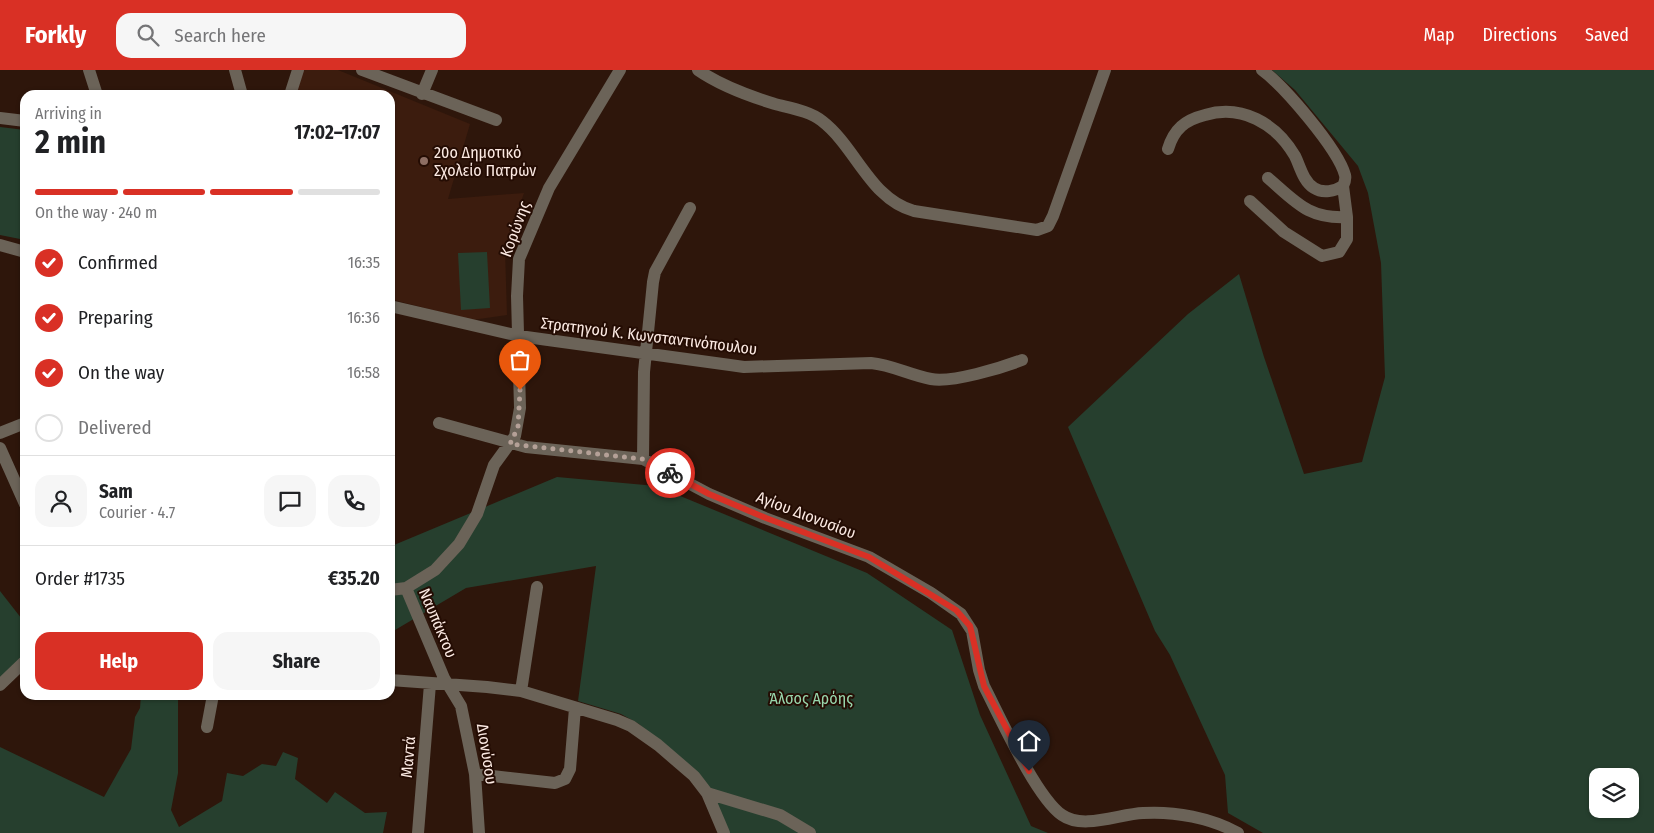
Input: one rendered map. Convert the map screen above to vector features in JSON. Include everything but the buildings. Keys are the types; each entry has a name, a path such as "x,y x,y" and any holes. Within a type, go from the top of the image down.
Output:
{"street":[{"path":"89,70 95,90"},
{"path":"235,70 241,90"},
{"path":"292,90 298,70"},
{"path":"362,70 422,94 496,120"},
{"path":"422,94 432,70"},
{"name":"Κορώνης","path":"406,588 440,565 459,544 477,514 494,466 515,436 520,418 520,336 517,272 526,243 549,188 620,70"},
{"path":"698,70 737,90 820,119 835,134 884,194 899,206 914,211 1037,230 1048,226 1053,216 1104,70"},
{"path":"1250,201 1284,232 1322,256 1339,252 1347,240 1347,217 1343,186 1345,174 1331,150 1284,90 1262,70"},
{"path":"1168,149 1177,129 1191,120 1215,112 1238,111 1262,122 1281,137 1294,154 1307,181 1314,188 1329,191 1343,186"},
{"path":"0,118 20,120"},
{"path":"1268,178 1301,206 1318,216 1347,217"},
{"path":"439,423 510,444 643,459 645,353 655,272 690,208"},
{"path":"0,245 20,251"},
{"name":"Στρατηγού Κ. Κωνσταντινόπουλου","path":"395,307 520,336 744,367 871,363 890,366 929,379 939,380 980,372 1022,360"},
{"path":"0,433 20,425"},
{"path":"0,448 20,494"},
{"name":"Αγίου Διονυσίου","path":"643,459 709,494 774,522 863,554 907,578 956,610 970,626 979,670 989,696 1044,796 1061,815 1071,821 1083,822 1142,813 1161,814 1208,820 1238,833"},
{"path":"0,484 12,479"},
{"name":"Ναυπάκτου","path":"395,589 406,588 448,685"},
{"path":"521,691 537,588"},
{"path":"0,685 20,666"},
{"path":"395,680 521,691 617,720 642,734 694,776 707,793 724,833"},
{"name":"Μαντά","path":"418,833 430,684"},
{"name":"Διονύσου","path":"448,685 459,699 463,710 475,774 479,833"},
{"path":"207,727 212,700"},
{"path":"475,774 555,783 565,779 570,769 575,708"},
{"path":"707,793 780,815 810,833"}],"shaded area":[{"path":"303,70 338,70 387,90 297,90"},
{"path":"395,93 470,124 448,199 524,193 505,249 507,315 472,320 395,300"}],"green space":[{"path":"1272,70 1654,70 1654,833 1263,833 1228,813 1225,775 1170,655 1155,631 1068,427 1188,314 1239,274 1264,357 1304,474 1362,462 1385,377 1381,263 1368,193 1358,166 1295,90"},
{"path":"0,127 20,129 20,239 0,235"},
{"path":"487,252 490,308 461,310 458,253"},
{"name":"Άλσος Αρόης","path":"557,477 656,486 867,573 952,630 980,715 1031,826 1048,833 729,833 712,792 639,724 621,714 578,701 596,566 466,588 395,630 395,545"},
{"path":"0,591 20,617 20,660 0,680"},
{"path":"141,700 178,700 178,773 171,810 179,827 222,801 227,773 243,776 262,764 276,766 283,752 298,758 295,779 327,803 335,792 365,813 387,812 383,833 0,833 0,747 104,797 131,749 135,717 140,708"}],"way so far":[{"path":"520,390 520,418 515,436 510,444 544,450 643,459 670,473"}],"place":[{"name":"20ο Δημοτικό Σχολείο Πατρών","path":"424,161"}],"route":[{"path":"670,473 709,494 782,525 840,544 869,557 907,578 956,610 970,626 974,636 976,657 984,686 1029,771"}]}
